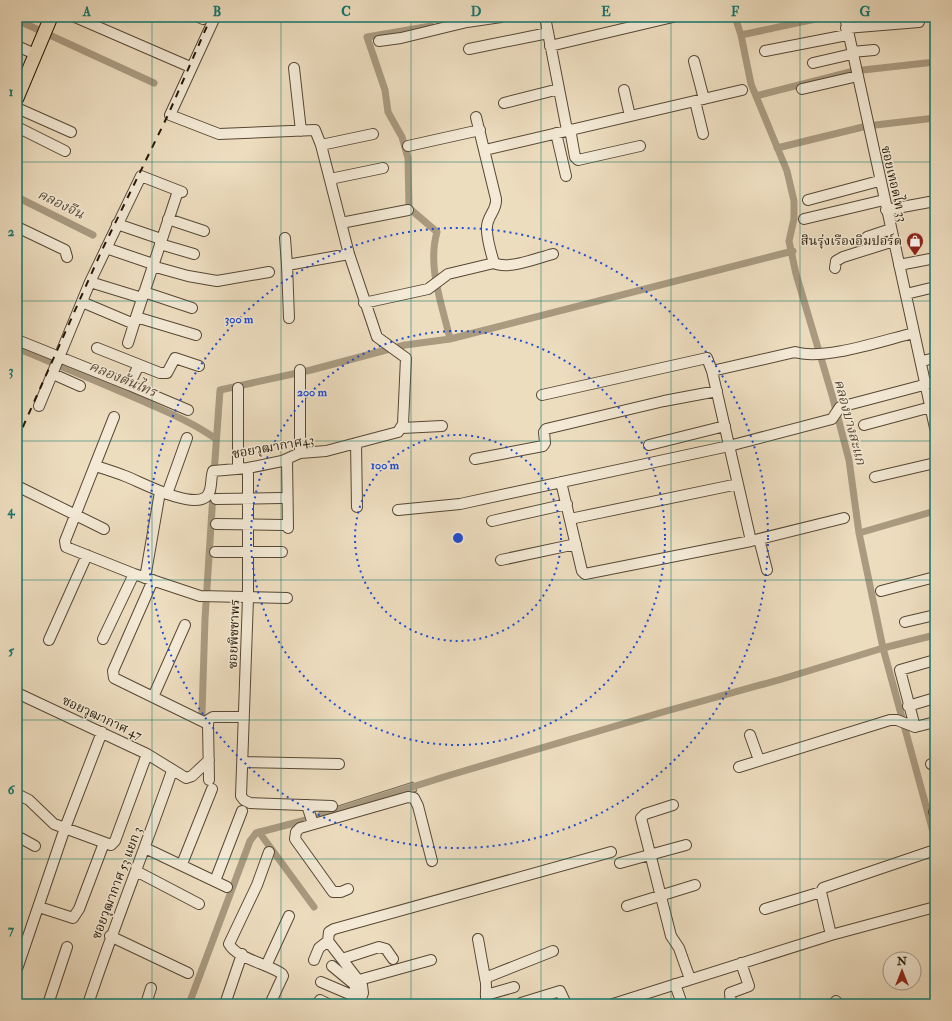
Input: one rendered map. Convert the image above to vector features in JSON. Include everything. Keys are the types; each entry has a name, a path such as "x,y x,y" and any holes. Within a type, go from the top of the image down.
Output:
{"main road":[{"path":"17,98 47,26"}],"street":[{"path":"75,17 188,66"},
{"path":"215,17 170,116 220,134 315,130 321,145 349,254 364,303 377,338 406,358 402,426 442,426"},
{"path":"379,41 401,38 467,22 501,17"},
{"path":"545,17 559,89 575,157 578,160 640,146"},
{"path":"550,46 673,17"},
{"name":"ซอยเทอดไท 33","path":"845,17 847,32 914,332 922,361 931,383 931,407 935,428"},
{"path":"765,51 847,32 919,22"},
{"path":"469,49 548,33"},
{"path":"17,46 35,54"},
{"path":"813,63 852,53 874,50"},
{"path":"694,61 700,100 702,134"},
{"path":"294,68 301,131"},
{"path":"802,89 858,76"},
{"path":"504,103 559,89"},
{"path":"624,90 630,116"},
{"path":"485,150 742,90"},
{"path":"17,108 71,132"},
{"path":"476,117 485,150 496,205 487,225 489,243 494,263"},
{"path":"17,127 65,151"},
{"path":"408,146 480,130"},
{"path":"556,133 566,176"},
{"path":"321,145 373,134"},
{"path":"330,179 383,168"},
{"path":"39,406 90,282 141,176 180,191 168,219 128,343"},
{"path":"808,200 880,181"},
{"path":"804,220 885,205 935,201"},
{"path":"341,223 408,210"},
{"path":"168,219 204,231"},
{"path":"117,224 194,254"},
{"path":"17,227 65,250 67,257"},
{"path":"867,236 891,228"},
{"path":"285,238 289,318"},
{"path":"835,268 836,261 843,257 894,241"},
{"path":"106,248 188,276 217,281 269,272"},
{"path":"287,264 349,254"},
{"path":"364,303 423,290 448,274 494,263 500,266 508,266 553,254"},
{"path":"899,264 935,258"},
{"path":"90,282 192,308"},
{"path":"906,294 935,287"},
{"path":"82,302 135,320 196,335"},
{"path":"712,371 795,352 804,355 822,354 914,332"},
{"path":"17,340 56,366 80,386"},
{"path":"96,348 164,374 167,373 175,358 199,366"},
{"path":"542,395 706,358 708,359 738,484 755,540 767,570"},
{"path":"922,361 935,358"},
{"path":"129,385 139,365"},
{"path":"56,366 129,385 188,410"},
{"path":"300,370 300,453"},
{"path":"398,510 460,504 729,446 832,418 840,407 931,383"},
{"name":"ซอยพิชชาพร","path":"238,388 243,468 248,499 248,598 243,762 240,790 244,800 250,803 307,806"},
{"path":"475,459 543,446 545,443 544,432 546,430 664,401 716,391"},
{"path":"864,425 931,407"},
{"path":"114,418 65,541 66,547 134,574 200,596 287,598"},
{"name":"ซอยวุฒากาศ43","path":"96,466 125,476 164,493 191,499 204,498 210,492 215,470 243,468 287,459 300,453 326,451 398,432 402,426"},
{"path":"649,445 725,426"},
{"path":"187,438 164,493 149,579 113,671 114,678 208,724"},
{"path":"356,443 357,507"},
{"path":"216,524 285,526 287,459"},
{"path":"875,477 935,463"},
{"path":"561,482 582,571 585,574 755,540 844,518"},
{"path":"570,518 738,484"},
{"path":"17,486 104,529"},
{"path":"216,499 281,498"},
{"path":"492,521 566,504"},
{"path":"501,560 576,544"},
{"path":"215,552 282,552"},
{"path":"49,640 87,556"},
{"path":"103,639 134,574"},
{"path":"881,591 935,577"},
{"path":"905,622 935,615"},
{"path":"153,697 185,625"},
{"path":"913,727 900,670 935,660"},
{"name":"ซอยวุฒากาศ 47","path":"17,693 147,754 172,771 186,778 190,778 208,760"},
{"path":"908,706 935,698"},
{"path":"182,864 211,784 208,760 208,720 213,717 244,717"},
{"path":"739,767 890,720 897,720 913,727 935,722"},
{"path":"17,969 65,828 102,732"},
{"path":"750,735 759,760"},
{"path":"18,796 29,800 54,824 111,845 115,841 147,754"},
{"path":"243,762 339,764"},
{"name":"ซอยวุฒากาศ 53 แยก 3","path":"88,1004 110,936 145,848 172,771"},
{"path":"348,889 341,892 333,892 295,839 296,832 300,828 408,796 414,798 418,806 432,861"},
{"path":"673,805 645,814 641,817 659,895 671,936 679,948 690,979"},
{"path":"313,824 307,806 332,806"},
{"path":"215,882 242,811"},
{"path":"17,836 35,846"},
{"path":"39,907 72,918 79,909 104,843"},
{"path":"620,863 686,845"},
{"path":"145,848 182,864 226,887"},
{"path":"765,909 821,892 825,887 932,851"},
{"path":"269,852 257,885 229,944 233,949 279,972 283,976 270,1004"},
{"path":"356,1001 363,989 359,980 328,941 329,932 334,929 611,852"},
{"path":"136,871 199,904"},
{"path":"627,906 695,885"},
{"path":"821,892 831,935"},
{"path":"615,1004 741,962 831,935 935,907"},
{"path":"266,966 289,916"},
{"path":"110,936 188,973"},
{"path":"478,939 488,987 486,1000"},
{"path":"314,960 323,944 328,941"},
{"path":"48,1004 67,947"},
{"path":"342,959 379,947 386,949 393,959"},
{"path":"485,978 552,951"},
{"path":"225,1004 242,954"},
{"path":"359,980 431,960"},
{"path":"731,1004 730,993 748,988 749,986 741,962"},
{"path":"332,966 355,985 356,1001"},
{"path":"321,982 356,1001"},
{"path":"675,984 682,1004"},
{"path":"486,1000 514,987"},
{"path":"146,1004 151,988"},
{"path":"521,1003 560,991 566,1004"}],"shaded area":[{"path":"413,782 417,791 321,820 319,812"}],"waterway":[{"name":"คลองบางสะแก","path":"735,17 741,35 751,84 787,171 794,201 794,219 789,241 796,274 832,395 849,460 859,533 883,648 935,839"},
{"path":"741,35 825,17"},
{"path":"17,20 154,83"},
{"path":"431,26 367,37 385,90 388,112 402,137 408,158 409,208 437,232 434,245 435,272 450,339"},
{"path":"756,96 854,71 935,62"},
{"path":"777,148 867,126 935,118"},
{"name":"คลองจีน","path":"17,197 93,235"},
{"path":"214,474 220,390 311,370 405,345 450,339 793,251"},
{"name":"คลองต้นไทร","path":"17,348 172,414 216,439"},
{"path":"202,714 205,619 213,494"},
{"path":"859,533 935,511"},
{"path":"317,817 447,776 663,712 782,679 883,648 935,635"},
{"path":"189,1004 250,841 256,833 306,820"},
{"path":"259,832 314,907"}],"railway":[{"path":"17,440 102,250 168,115 211,17"}],"place":[{"name":"สินรุ่งเรืองอิมปอร์ด","path":"915,256"}]}
